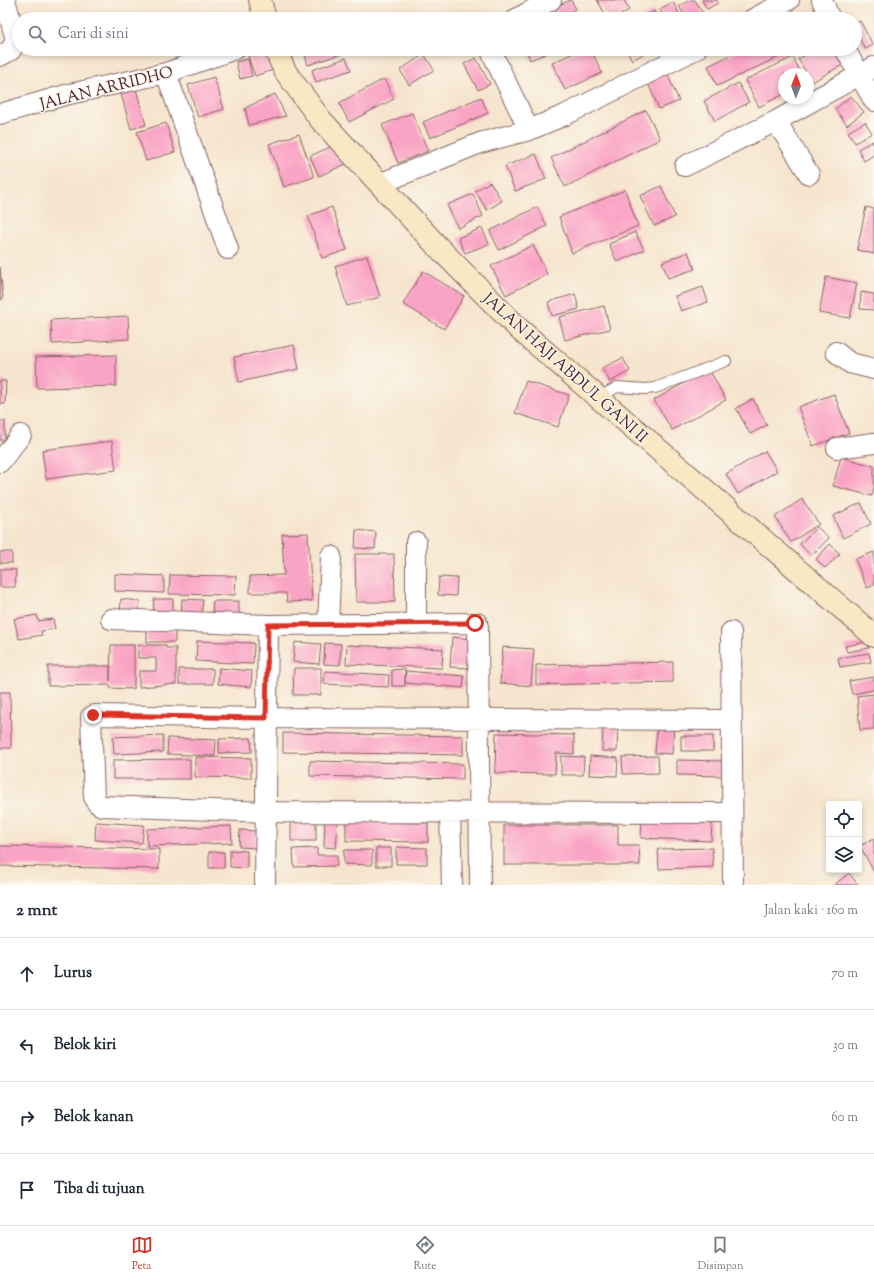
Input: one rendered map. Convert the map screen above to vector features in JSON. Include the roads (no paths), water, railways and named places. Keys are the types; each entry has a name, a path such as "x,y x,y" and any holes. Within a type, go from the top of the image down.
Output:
{"street":[{"path":"5,0 12,25"},
{"path":"260,0 263,12"},
{"path":"529,12 551,0"},
{"path":"766,12 789,0"},
{"path":"822,0 827,12"},
{"path":"0,56 12,48"},
{"name":"JALAN ARRIDHO","path":"0,114 65,95 166,73 215,56"},
{"name":"JALAN HAJI ABDUL GANI II","path":"278,56 285,71 320,119 379,184 519,329 873,634"},
{"path":"493,56 529,130"},
{"path":"379,184 480,143 529,130 565,115 620,89 683,56"},
{"path":"852,56 866,71 874,101"},
{"path":"685,166 776,121 866,71"},
{"path":"166,73 228,249"},
{"path":"776,121 809,174"},
{"path":"836,352 850,363 874,368"},
{"path":"0,462 20,435"},
{"path":"837,448 874,444"},
{"path":"416,542 416,624"},
{"path":"328,624 331,556"},
{"path":"111,619 268,625 475,623 478,625 480,885"},
{"path":"265,885 268,625"},
{"path":"731,632 733,885"},
{"path":"731,720 266,718 95,715 91,717 94,797 96,803 102,806 266,812 732,813"},
{"path":"450,812 452,885"}],"lane":[{"path":"599,398 617,387 646,389 655,388 726,361"}]}
